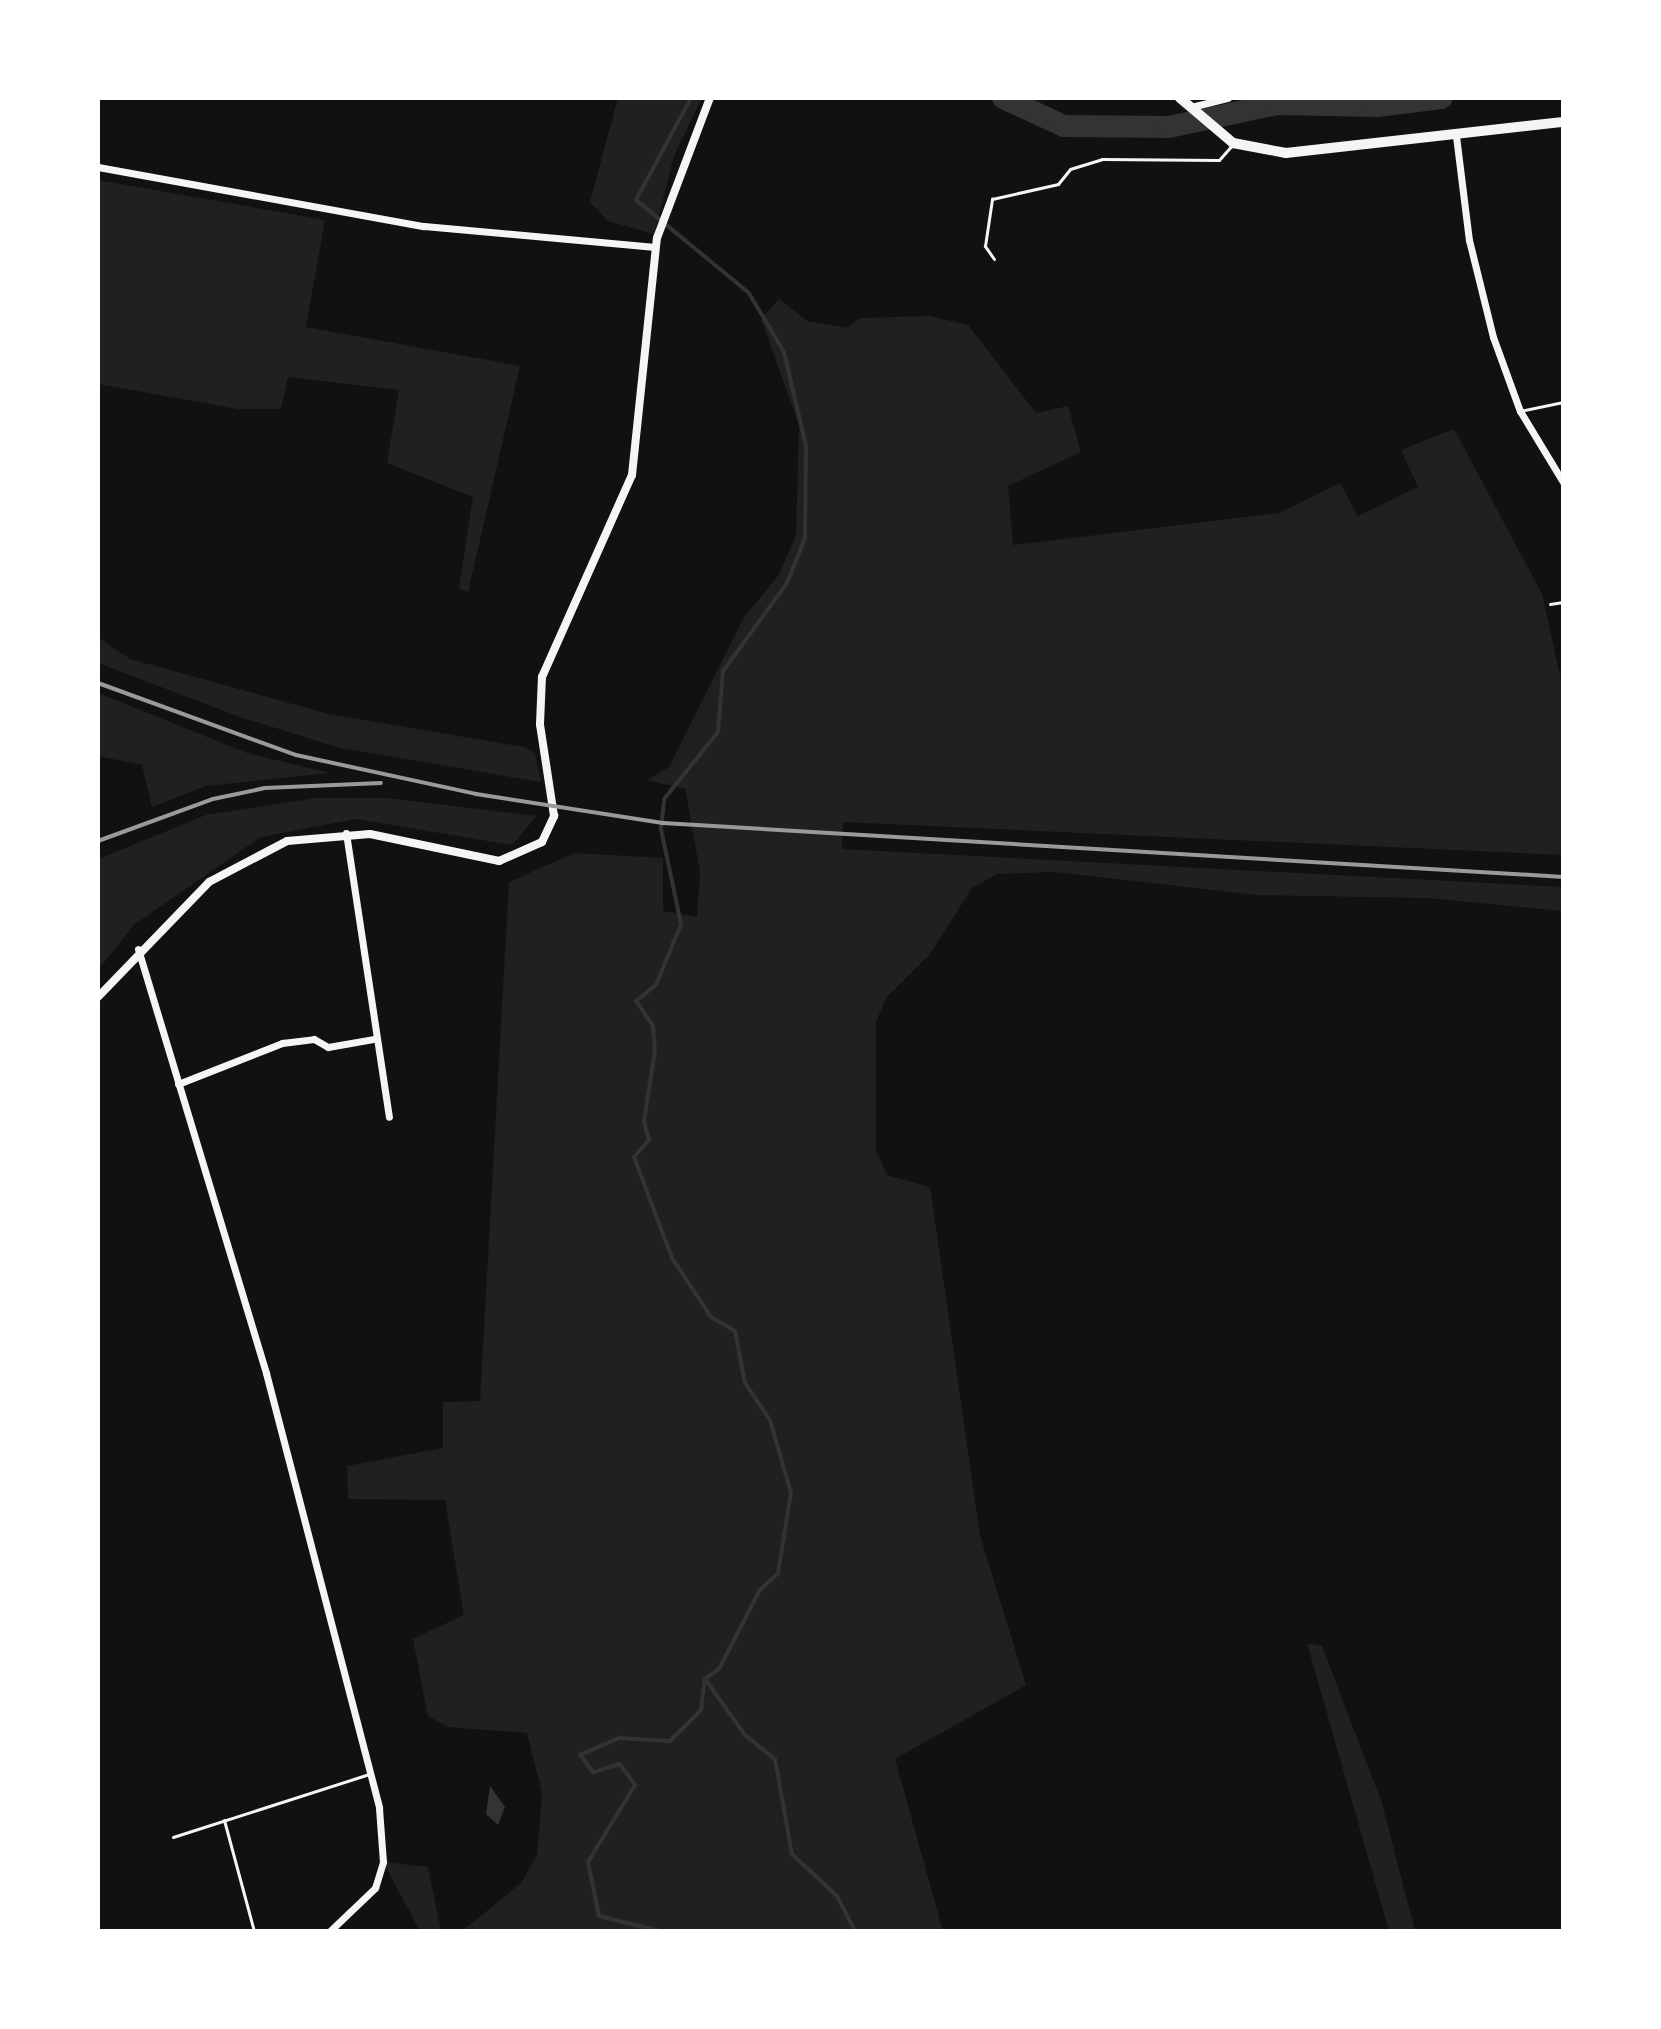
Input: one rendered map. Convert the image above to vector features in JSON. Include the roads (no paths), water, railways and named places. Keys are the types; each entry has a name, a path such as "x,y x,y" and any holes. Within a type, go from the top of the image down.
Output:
{"main road":[{"path":"1180,98 1233,143 1286,153 1563,122"}],"street":[{"path":"98,997 138,949 209,882 249,856 346,833 499,861 533,850 554,816 540,724 542,677 641,444 656,242 710,98"},
{"path":"1194,110 1200,98"},
{"path":"1194,110 1228,98"},
{"path":"1456,136 1469,240 1520,411 1563,482"},
{"path":"98,167 424,226 656,242"},
{"path":"346,833 374,1039 389,1117"},
{"path":"138,949 266,1373 369,1774 383,1862 359,1909 330,1931"},
{"path":"178,1084 282,1043 314,1039 328,1047 374,1039"}],"lane":[{"path":"994,259 985,246 992,199 1058,184 1070,169 1102,159 1219,160 1233,143"},
{"path":"1520,411 1563,402"},
{"path":"1550,604 1563,602"},
{"path":"173,1837 369,1774"},
{"path":"224,1820 254,1931"}],"waterway":[{"path":"660,1931 599,1916 588,1862 635,1785 620,1764 593,1772 580,1755 619,1738 670,1741 701,1710 705,1679 719,1669 760,1590 778,1573 791,1493 770,1420 745,1383 735,1331 711,1317 672,1258 634,1157 649,1140 644,1121 655,1051 653,1026 636,1001 656,985 681,924 661,829 664,799 718,732 723,671 787,583 805,538 806,446 784,352 749,293 636,200 691,98"},
{"path":"1003,98 1064,126 1169,127 1277,104 1377,106 1442,98"},
{"path":"705,1679 745,1735 775,1759 792,1854 837,1896 855,1931"}],"railway":[{"path":"98,683 296,755 476,794 663,823 1563,877"},
{"path":"98,841 213,799 265,788 381,783"}]}
